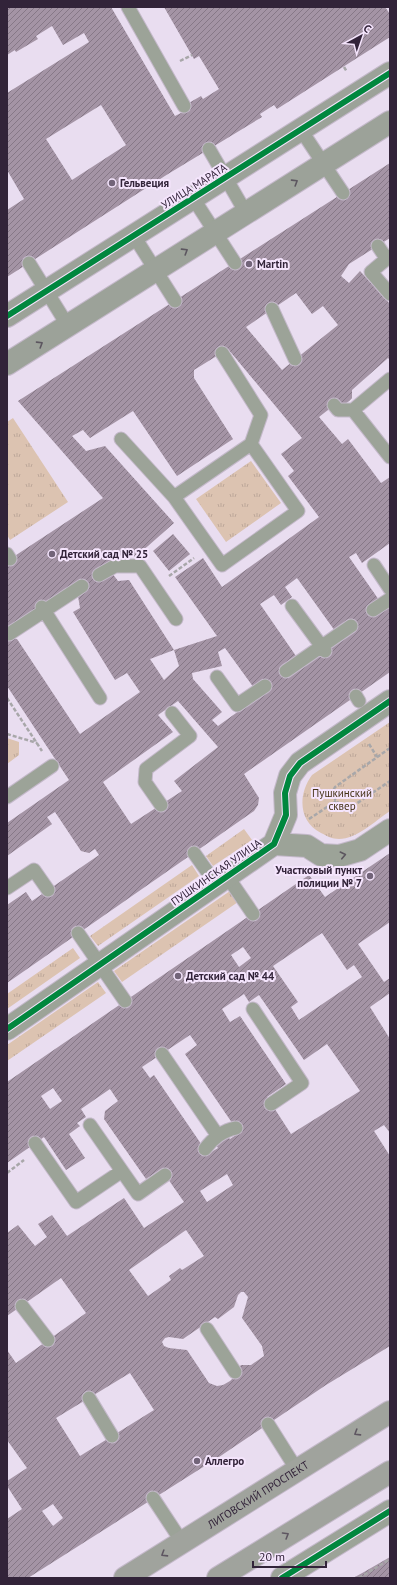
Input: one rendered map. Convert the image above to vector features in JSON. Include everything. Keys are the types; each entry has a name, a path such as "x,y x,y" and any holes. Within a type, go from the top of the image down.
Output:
{"main road":[{"name":"ЛИГОВСКИЙ ПРОСПЕКТ","path":"125,1578 390,1412"},
{"path":"218,1578 390,1472"}],"street":[{"name":"УЛИЦА МАРАТА","path":"7,316 390,73"},
{"path":"7,364 390,122"},
{"name":"ПУШКИНСКАЯ УЛИЦА","path":"7,1029 274,844 286,815 285,793 290,776 300,763 390,701"},
{"path":"286,815 307,846"},
{"name":"ПУШКИНСКАЯ УЛИЦА","path":"274,844 307,846 321,855 339,856 360,850 390,830"},
{"path":"282,1578 390,1511"}],"lane":[{"path":"128,7 184,106"},
{"path":"301,130 343,193"},
{"path":"209,149 246,212"},
{"path":"193,198 234,263"},
{"path":"134,236 175,301"},
{"path":"378,246 388,257 371,272 390,294"},
{"path":"29,263 68,326"},
{"path":"272,309 295,359"},
{"path":"174,497 251,444 261,415 222,353"},
{"path":"334,405 338,410 353,410 390,379"},
{"path":"353,410 390,457"},
{"path":"121,439 174,497 222,565 298,511 251,444"},
{"path":"374,565 390,589"},
{"path":"98,576 115,566 140,566 176,619"},
{"path":"8,634 43,609 82,586"},
{"path":"373,610 390,599"},
{"path":"292,606 323,649"},
{"path":"43,609 100,698"},
{"path":"286,671 323,649 351,626"},
{"path":"217,677 237,705 266,686"},
{"path":"161,805 145,782 146,769 190,736 172,712"},
{"path":"7,797 52,766"},
{"path":"194,853 222,880 253,914"},
{"path":"7,888 34,870 48,890"},
{"path":"78,933 125,1001"},
{"path":"253,1009 302,1083 271,1104"},
{"path":"162,1054 218,1136"},
{"path":"90,1125 138,1194 165,1175"},
{"path":"205,1148 210,1142 228,1129 236,1128"},
{"path":"35,1143 76,1202 122,1171"},
{"path":"22,1306 48,1340"},
{"path":"207,1329 235,1372"},
{"path":"89,1398 112,1436"},
{"path":"268,1424 297,1470"},
{"path":"153,1498 182,1542"}],"path":[{"path":"344,67 347,72"},
{"path":"154,586 210,547"},
{"path":"7,698 52,766"},
{"path":"7,734 37,743"},
{"path":"365,739 377,757"},
{"path":"390,748 334,787 332,793 336,801 341,806 350,808 390,781"},
{"path":"307,821 336,801"},
{"path":"358,1578 390,1559"}],"green space":[{"path":"13,418 68,502 10,540 7,535 7,422"},
{"path":"251,461 281,503 226,542 196,499"},
{"name":"Пушкинский сквер","path":"390,722 390,811 359,833 346,838 339,839 330,837 313,828 304,814 303,807 304,790 312,775"},
{"path":"7,738 19,742 19,755 7,764"},
{"path":"244,829 252,840 213,866 206,856"},
{"path":"192,865 199,876 98,946 90,936"},
{"path":"230,891 238,902 122,982 114,971"},
{"path":"73,948 80,958 7,1009 7,994"},
{"path":"98,982 106,993 7,1061 7,1045"}],"building":[{"path":"7,7 111,7 175,116 183,112 180,108 201,96 203,99 219,89 199,56 194,59 164,7 385,7 390,14 390,37 277,109 274,105 260,114 262,117 168,174 7,277 7,210 24,199 7,170 7,93 89,42 84,33 63,45 52,26 36,36 38,39 16,52 15,50 7,55","holes":["101,105 126,145 72,180 46,139"]},
{"path":"390,163 390,238 349,264 341,276 349,283 360,271 390,304 390,360 388,358 352,390 352,398 349,401 345,404 338,402 319,417 342,444 348,439 381,483 390,477 390,543 362,563 356,553 349,557 379,600 390,606 390,672 244,774 259,798 258,805 254,811 7,983 7,905 26,892 32,901 99,855 95,849 89,853 81,851 55,812 47,817 52,824 7,856 7,823 69,780 7,686 7,631 11,638 17,639 80,734 140,692 127,673 115,680 73,612 80,608 78,596 7,628 7,561 103,498 18,401","holes":["296,293 312,314 323,306 338,325 282,370 246,327","228,349 302,438 281,454 294,471 288,476 319,517 222,587 203,558 175,577 217,636 174,650 129,580 118,581 112,573 96,573 130,552 134,557 174,523 105,446 86,451 72,436 83,430 90,438 133,411 177,476 233,439 194,378 194,370","297,578 335,631 296,656 260,604 274,595 281,605 292,597 285,587","225,648 254,688 268,690 218,726 212,720 222,712 193,679 192,673 222,666 218,652","174,650 179,666 164,680 150,659","178,701 218,747 174,781 182,791 131,824 103,782 173,732 158,715"]},
{"path":"173,534 190,554 169,571 153,551"},
{"path":"390,853 390,922 358,944 384,982 390,978 390,993 370,1007 390,1039 390,1133 384,1125 374,1131 390,1156 390,1346 326,1385 222,1455 28,1578 7,1578 7,1519 22,1509 7,1486 7,1481 27,1468 7,1440 7,1350 16,1363 86,1313 61,1278 7,1316 7,1233 18,1225 35,1246 47,1237 38,1224 52,1215 67,1236 124,1198 144,1228 184,1202 161,1169 146,1179 104,1119 105,1111 118,1101 110,1089 81,1109 86,1117 77,1123 80,1126 69,1134 85,1158 66,1170 44,1137 7,1163 7,1082 309,875 325,897","holes":["322,933 347,970 354,965 362,977 299,1020 291,1007 298,1002 273,966","243,947 251,958 239,967 231,955","244,994 249,1002 259,995 304,1060 327,1044 360,1091 291,1134 267,1097 286,1084 240,1016 230,1022 222,1009","190,1035 197,1045 185,1054 239,1133 230,1139 227,1136 215,1144 218,1148 208,1154 154,1075 150,1078 142,1067","53,1088 62,1101 50,1109 41,1096","227,1174 233,1185 207,1202 200,1191","186,1230 204,1256 182,1270 180,1268 169,1276 171,1280 148,1296 129,1270","241,1292 244,1292 248,1297 242,1318 262,1346 264,1356 251,1365 241,1365 230,1381 223,1385 217,1386 209,1383 187,1350 169,1348 164,1346 162,1342 165,1338 169,1337 183,1339 215,1317 218,1319 234,1307 238,1295","130,1373 154,1410 80,1456 56,1418","53,1504 63,1518 53,1526 42,1511"]},
{"path":"390,1557 390,1578 353,1578 364,1572"}],"cycle path":[{"path":"7,316 390,73"},
{"path":"7,1029 274,844 286,815 285,793 290,776 300,763 390,701"},
{"path":"282,1578 390,1511"}],"place":[{"name":"Гельвеция","path":"112,183"},
{"name":"Martin","path":"249,264"},
{"name":"Детский сад № 25","path":"52,554"},
{"name":"Участковый пункт полиции № 7","path":"370,876"},
{"name":"Детский сад № 44","path":"178,976"},
{"name":"Аллегро","path":"197,1461"}]}
